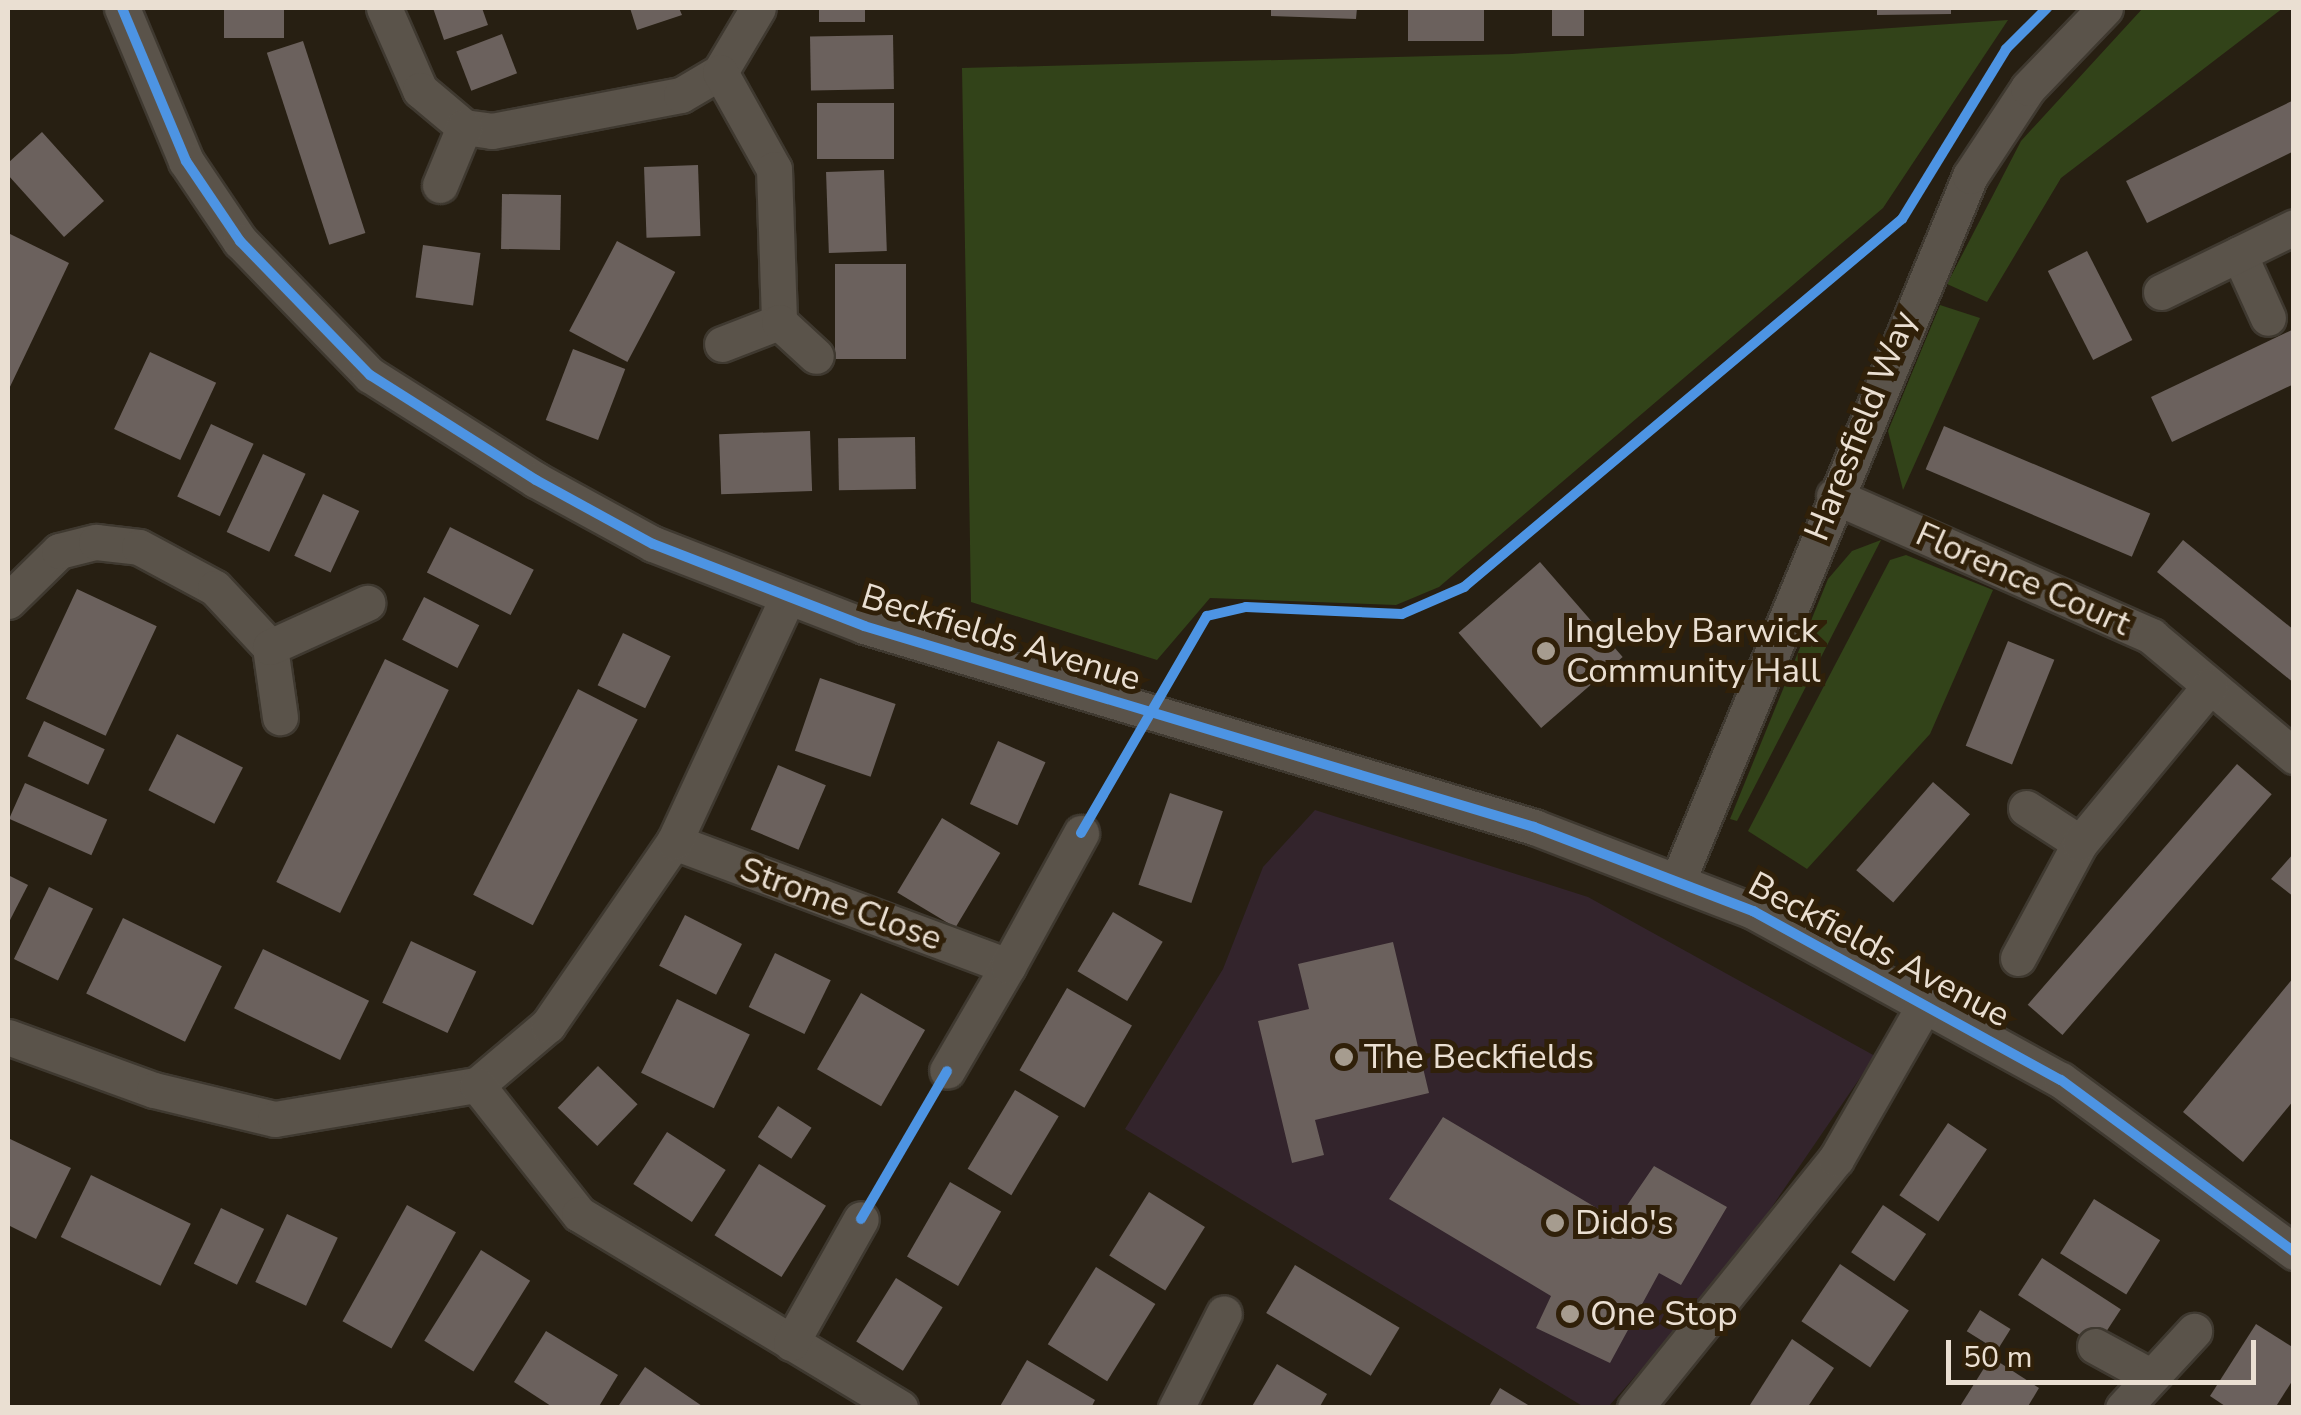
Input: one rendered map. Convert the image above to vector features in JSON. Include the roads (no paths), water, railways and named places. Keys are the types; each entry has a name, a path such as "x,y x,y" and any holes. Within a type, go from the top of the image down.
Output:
{"street":[{"name":"Beckfields Avenue","path":"122,8 186,160 240,241 318,329 430,418 536,480 653,544 788,599 1534,827 1678,880 1928,1000 2148,1140 2294,1252"},
{"path":"384,8 420,90 464,127 515,130 580,108 645,106 720,72 758,8"},
{"name":"Haresfield Way","path":"1678,880 1834,496 1970,176 2028,88 2101,8"},
{"path":"720,72 774,169 779,322 816,356"},
{"path":"440,185 464,127"},
{"path":"2161,292 2294,228"},
{"path":"2239,254 2268,318"},
{"path":"722,344 779,322"},
{"name":"Florence Court","path":"1834,496 2067,593 2151,636 2294,756"},
{"path":"8,601 59,552 96,542 139,547 215,588 270,647 280,717"},
{"path":"8,1037 154,1090 275,1119 477,1085 548,1025 674,842 788,599"},
{"path":"270,647 367,603"},
{"path":"2018,958 2080,843 2210,686"},
{"path":"2026,808 2080,843"},
{"path":"947,1071 1080,833"},
{"name":"Strome Close","path":"674,842 1008,966"},
{"path":"1635,1408 1836,1159 1928,1000"},
{"path":"477,1085 579,1214 900,1408"},
{"path":"792,1343 861,1219"},
{"path":"1176,1408 1224,1313"},
{"path":"2123,1408 2194,1331"},
{"path":"2095,1346 2150,1376"}],"place":[{"name":"Ingleby Barwick Community Hall","path":"1546,651"},
{"name":"The Beckfields","path":"1344,1057"},
{"name":"Dido's","path":"1555,1223"},
{"name":"One Stop","path":"1570,1314"}]}
